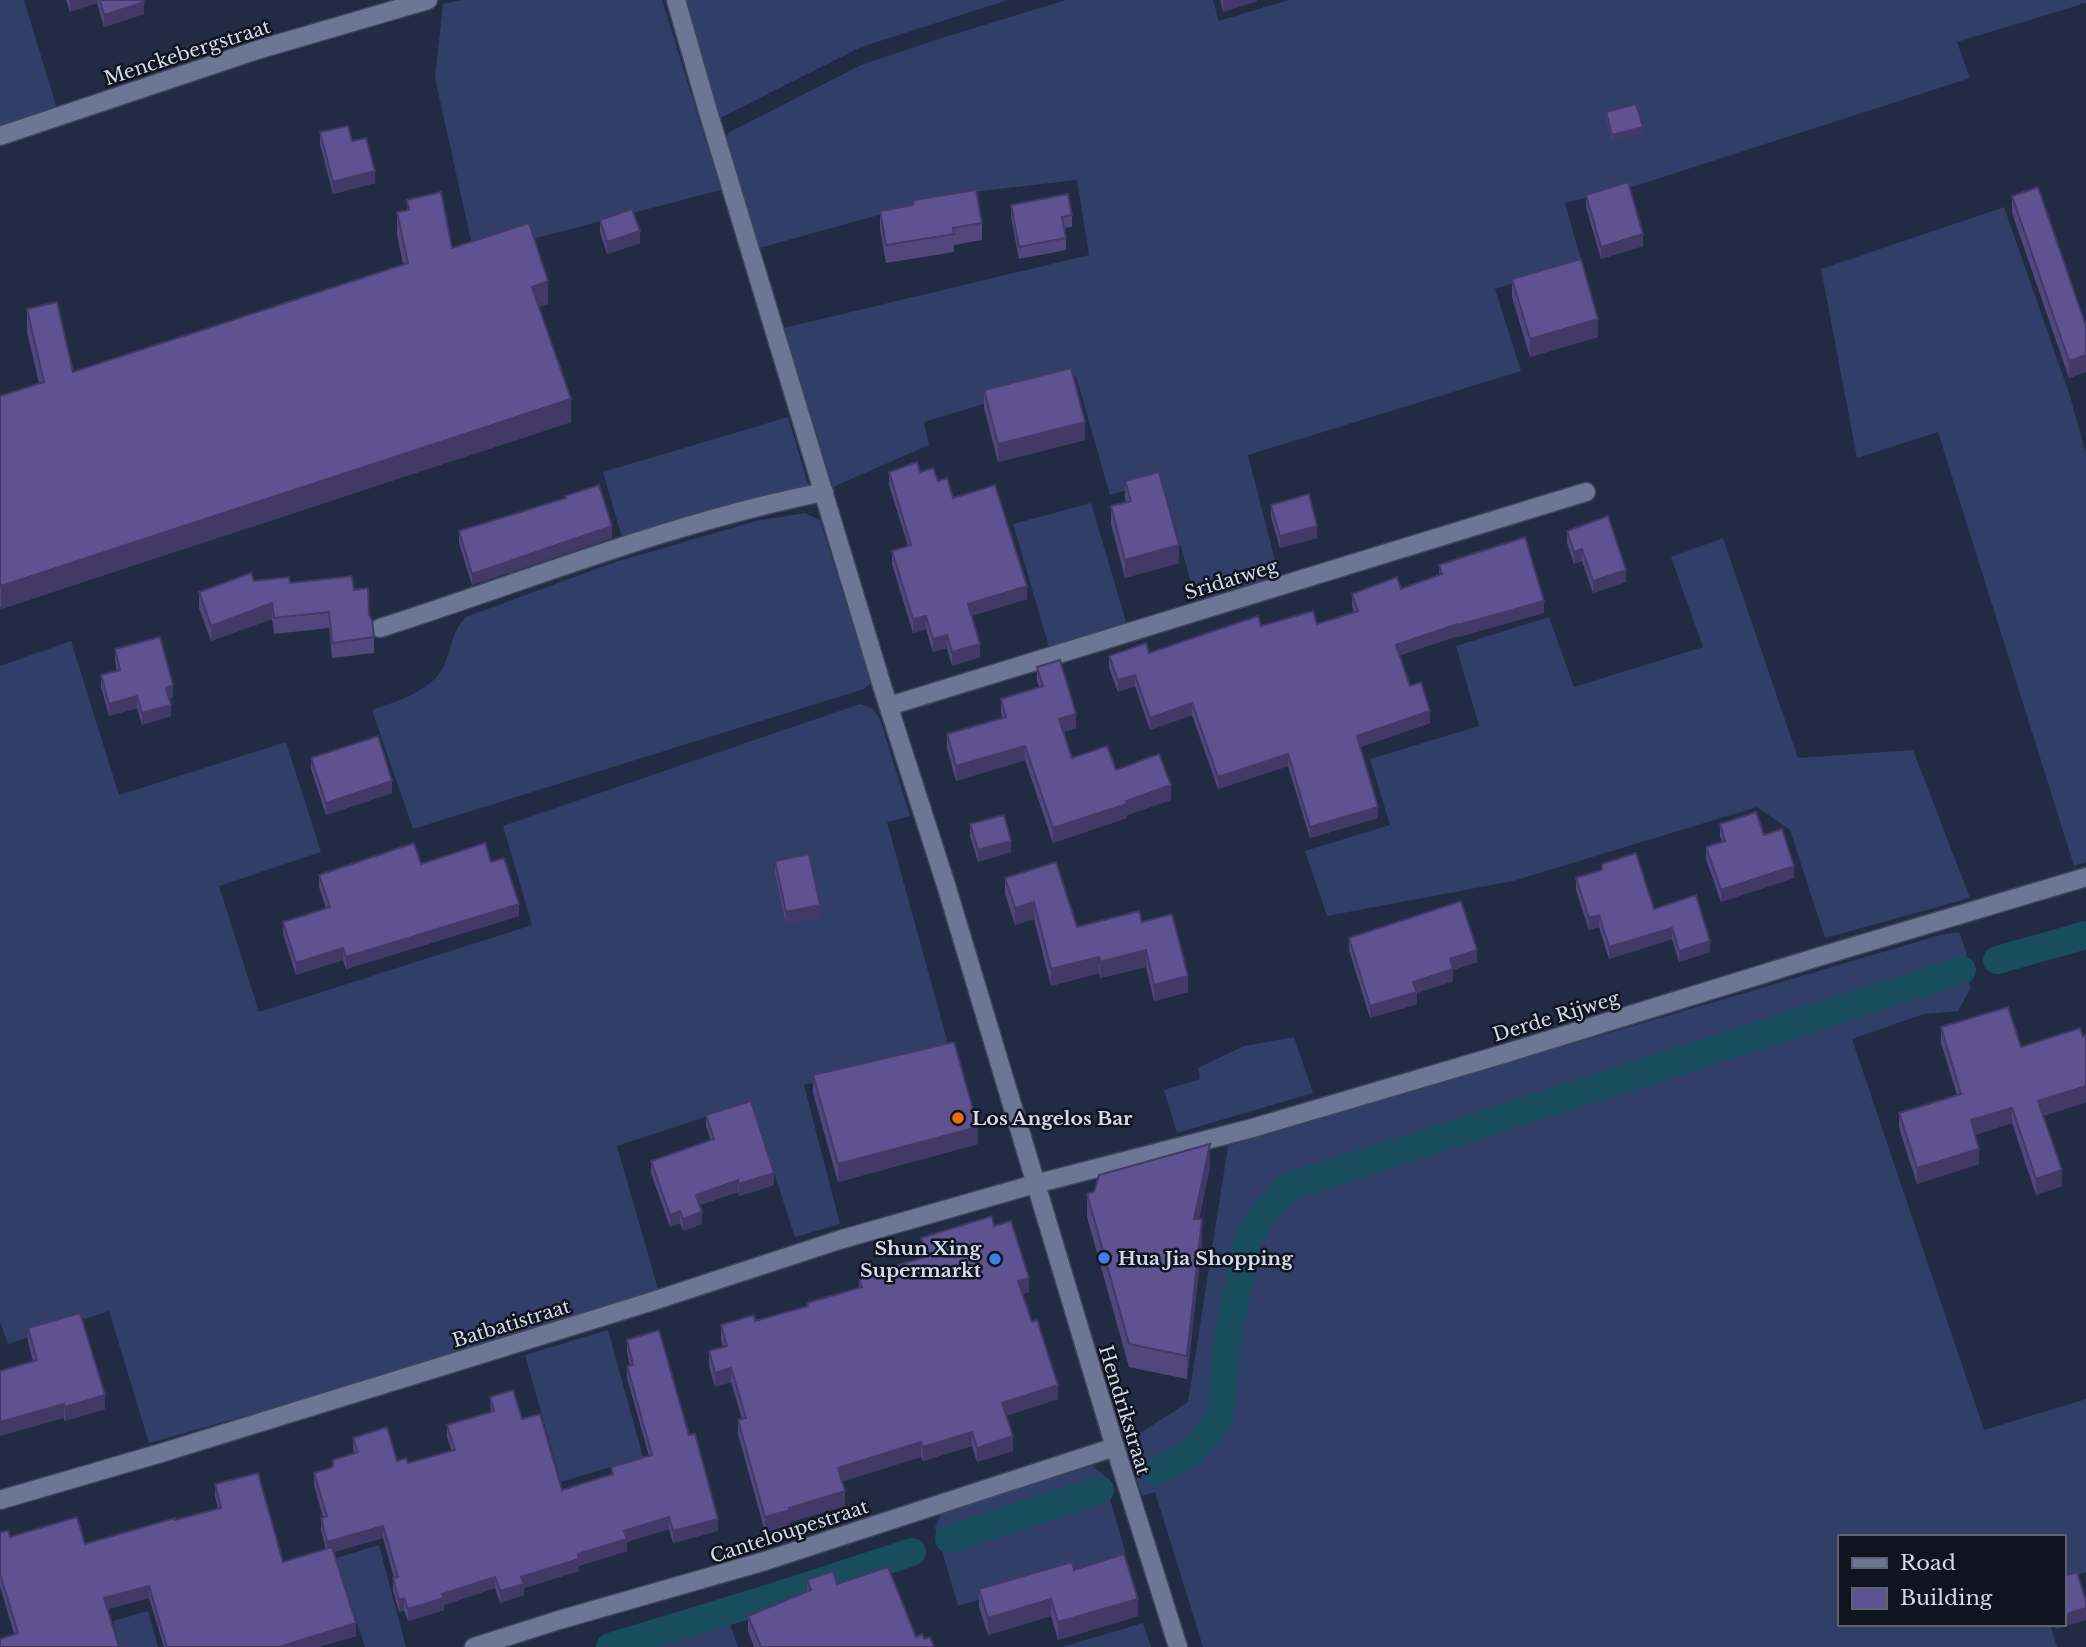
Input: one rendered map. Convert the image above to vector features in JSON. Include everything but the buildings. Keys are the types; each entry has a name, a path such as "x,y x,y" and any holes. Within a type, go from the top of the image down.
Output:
{"street":[{"name":"Menckebergstraat","path":"0,136 257,50 428,0"},
{"name":"Hendrikstraat","path":"676,0 710,121 1178,1647"},
{"path":"380,628 651,536 824,492"},
{"name":"Sridatweg","path":"889,706 1586,492"},
{"name":"Derde Rijweg","path":"1035,1184 1249,1129 2086,877"},
{"name":"Batbatistraat","path":"0,1500 611,1314 839,1240 1035,1184"},
{"name":"Canteloupestraat","path":"474,1647 765,1561 1115,1447"}],"shaded area":[{"path":"0,0 24,0 58,112 0,128"},
{"path":"461,0 662,0 721,190 474,254 435,78 443,4"},
{"path":"684,0 1008,0 861,47 720,118"},
{"path":"1066,0 1213,0 1219,21 1289,0 2086,0 2086,3 1957,42 1970,78 1635,186 1565,203 1581,260 1495,289 1521,371 1248,455 1279,576 1196,600 1162,480 1110,495 1076,376 924,422 929,445 833,487 784,328 1089,255 1077,180 955,194 759,248 726,141 728,133 861,65"},
{"path":"2004,207 2069,393 2086,453 2086,862 2074,866 1938,432 1857,458 1821,269"},
{"path":"788,417 810,491 623,541 603,472"},
{"path":"1091,503 1127,625 1049,647 1013,524"},
{"path":"805,513 820,520 871,683 864,689 413,829 372,710 412,695 438,676 457,628 466,617 615,562 760,520"},
{"path":"1723,538 1798,758 1913,750 1970,898 1825,938 1790,830 1757,807 1513,881 1327,916 1305,851 1390,825 1370,759 1479,726 1456,646 1549,617 1574,687 1703,647 1671,557"},
{"path":"71,641 119,795 286,742 321,852 219,886 259,1012 532,925 503,826 860,704 872,708 880,719 910,816 887,822 950,1051 804,1085 840,1224 795,1237 751,1102 617,1146 658,1289 376,1379 149,1443 109,1311 8,1344 0,1322 0,666"},
{"path":"1959,932 1966,951 1970,989 1958,1011 1924,1014 1852,1039 1984,1430 2086,1399 2086,1572 2065,1578 2065,1535 1838,1535 1838,1626 2051,1626 2057,1647 1203,1647 1155,1492 1142,1496 1124,1437 1142,1432 1188,1402 1228,1146 1940,935"},
{"path":"1294,1037 1313,1093 1177,1133 1164,1090 1200,1079 1198,1068 1244,1046"},
{"path":"608,1330 643,1457 561,1482 525,1355"},
{"path":"1092,1466 1103,1474 1126,1555 958,1606 935,1527 943,1511"},
{"path":"379,1545 406,1647 365,1647 336,1558"},
{"path":"148,1611 158,1647 120,1647 113,1621"},
{"path":"726,1612 738,1647 610,1647"},
{"path":"1143,1623 1151,1647 1062,1647"}],"waterway":[{"path":"1997,960 2086,935"},
{"path":"1156,1472 1192,1452 1219,1420 1229,1330 1247,1242 1264,1212 1288,1187 1962,970"},
{"path":"949,1539 1100,1490"},
{"path":"610,1647 912,1552"}],"place":[{"name":"Los Angelos Bar","path":"958,1118"},
{"name":"Hua Jia Shopping","path":"1104,1258"},
{"name":"Shun Xing Supermarkt","path":"995,1259"}]}
